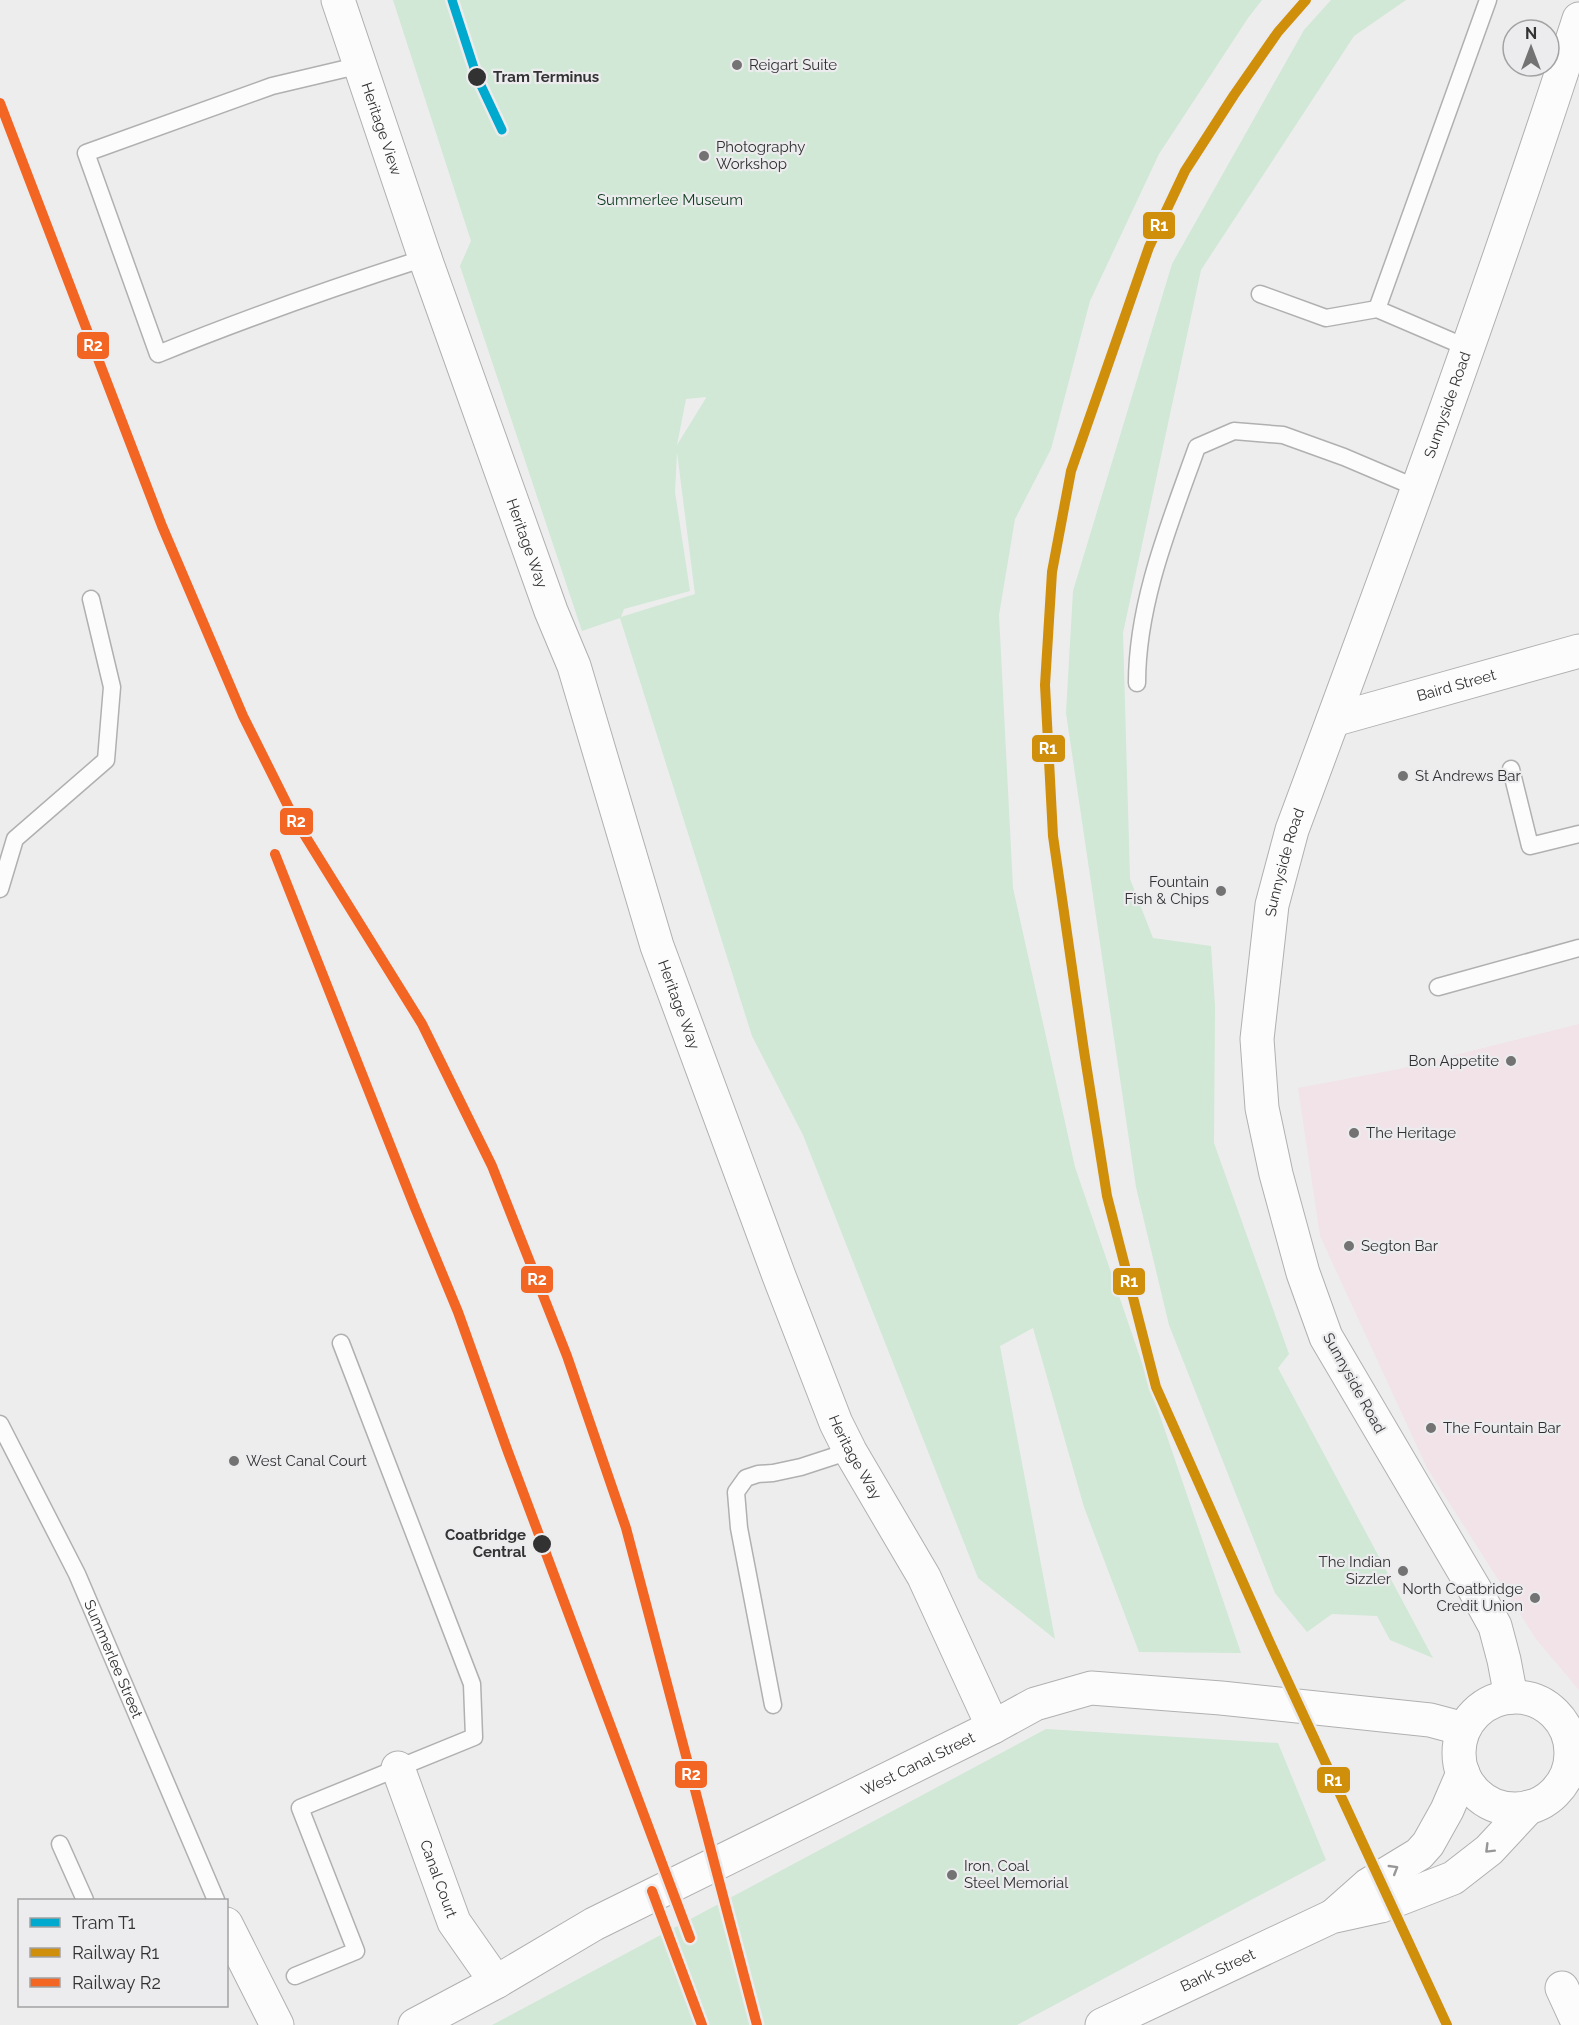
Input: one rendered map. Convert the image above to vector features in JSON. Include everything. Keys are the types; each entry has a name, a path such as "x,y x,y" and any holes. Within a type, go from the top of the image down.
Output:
{"street":[{"name":"Heritage View","path":"338,0 425,258"},
{"name":"Sunnyside Road","path":"1511,1697 1495,1626 1326,1337 1303,1273 1276,1174 1262,1108 1257,1038 1272,905 1292,830 1468,348 1533,162 1579,19"},
{"name":"Heritage Way","path":"425,258 551,611 574,666 657,946 778,1276 836,1423 924,1577 993,1727"},
{"name":"Baird Street","path":"1333,720 1579,653"},
{"name":"West Canal Street","path":"415,2025 496,1982 594,1924 993,1727 1035,1704 1091,1688 1165,1693 1430,1720 1464,1729"},
{"path":"1534,1805 1550,1797 1562,1783 1568,1769 1574,1740 1561,1720 1539,1702 1521,1697 1501,1698 1482,1707 1464,1729 1459,1748 1463,1773 1475,1792 1493,1805 1513,1809 1579,1802"},
{"name":"Canal Court","path":"398,1768 454,1922 496,1982"},
{"name":"Bank Street","path":"1331,1917 1368,1885 1419,1854 1428,1844 1447,1810 1463,1773"},
{"name":"Bank Street","path":"1102,2025 1331,1917 1381,1906 1453,1878 1489,1850 1534,1805"},
{"path":"228,1928 277,2025"},
{"path":"1562,1988 1579,2025"}],"lane":[{"path":"1377,309 1488,0"},
{"path":"361,65 272,86 86,153 158,354 223,327 425,258"},
{"path":"1260,294 1326,318 1377,309 1468,348"},
{"path":"1137,683 1137,652 1156,564 1197,447 1234,431 1283,435 1344,457 1417,488"},
{"path":"0,889 15,839 106,760 112,687 91,599"},
{"path":"1510,770 1530,846 1579,834"},
{"path":"1438,987 1579,948"},
{"path":"295,1976 356,1951 300,1808 474,1737 472,1684 340,1343"},
{"name":"Summerlee Street","path":"0,1424 77,1574 216,1899"},
{"path":"773,1705 739,1528 736,1492 746,1478 801,1467 850,1451"},
{"path":"60,1844 85,1899"}],"shaded area":[{"path":"1579,1024 1579,1690 1536,1639 1427,1468 1320,1236 1298,1088 1399,1069"}],"green space":[{"name":"Summerlee Museum","path":"393,0 1262,0 1159,154 1090,301 1051,449 1015,519 999,615 1013,888 1075,1167 1241,1653 1139,1652 1084,1507 1033,1328 1000,1346 1055,1639 978,1578 803,1135 752,1036 620,618 582,631 460,266 471,241","holes":["706,398 677,445 686,399","677,452 695,594 621,617 624,609 690,591 675,492"]},
{"path":"1331,0 1406,0 1354,36 1201,270 1123,633 1130,879 1153,938 1211,946 1215,1006 1214,1143 1289,1354 1278,1368 1433,1658 1390,1640 1377,1616 1332,1614 1307,1632 1275,1593 1169,1325 1136,1187 1066,713 1073,591 1172,264 1304,30"},
{"path":"1046,1729 1278,1743 1326,1860 1017,2025 492,2025"}],"tram line":[{"path":"452,0 477,77 502,130"},
{"name":"T1","path":"452,0 477,77 502,130"}],"railway":[{"path":"1306,0 1278,32 1185,171 1149,247 1071,471 1052,572 1045,685 1053,836 1107,1196 1156,1387 1270,1643 1447,2025"},
{"path":"0,103 162,526 243,716 294,818 422,1024 492,1166 567,1356 626,1528 757,2025"}],"rail line":[{"name":"R1","path":"1306,0 1278,32 1185,171 1149,247 1071,471 1052,572 1045,685 1053,836 1107,1196 1156,1387 1270,1643 1447,2025"},
{"name":"R2","path":"0,103 162,526 243,716 294,818 422,1024 492,1166 567,1356 626,1528 757,2025"},
{"name":"R2","path":"275,854 458,1312 690,1938"},
{"name":"R2","path":"652,1891 702,2025"}],"place":[{"name":"Reigart Suite","path":"737,65"},
{"name":"Tram Terminus","path":"477,77"},
{"name":"Photography Workshop","path":"704,156"},
{"name":"St Andrews Bar","path":"1403,776"},
{"name":"Fountain Fish & Chips","path":"1221,891"},
{"name":"Bon Appetite","path":"1511,1061"},
{"name":"The Heritage","path":"1354,1133"},
{"name":"Segton Bar","path":"1349,1246"},
{"name":"The Fountain Bar","path":"1431,1428"},
{"name":"West Canal Court","path":"234,1461"},
{"name":"Coatbridge Central","path":"542,1544"},
{"name":"The Indian Sizzler","path":"1403,1571"},
{"name":"North Coatbridge Credit Union","path":"1535,1598"},
{"name":"Iron, Coal Steel Memorial","path":"952,1875"}]}
